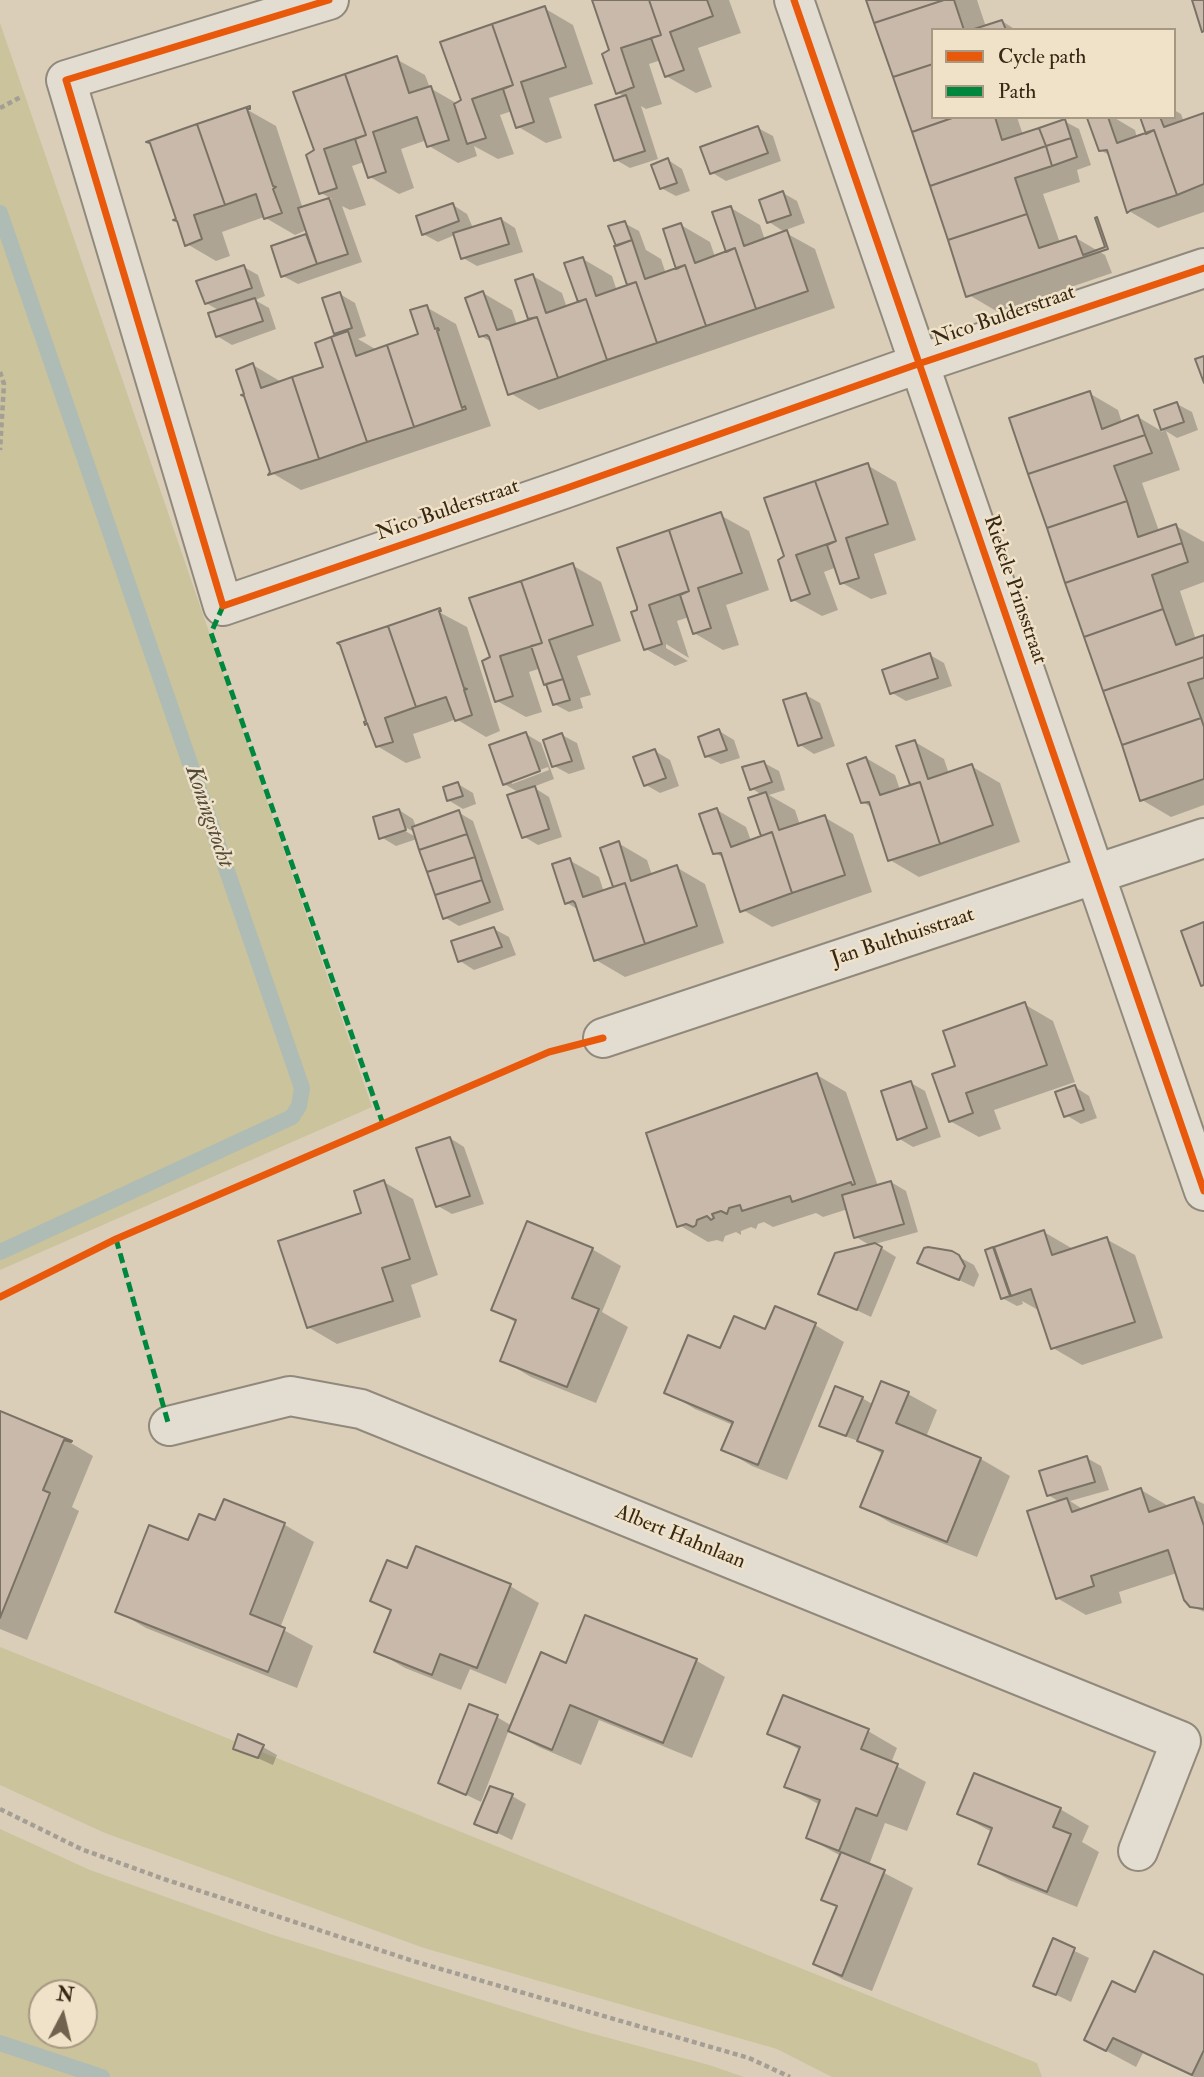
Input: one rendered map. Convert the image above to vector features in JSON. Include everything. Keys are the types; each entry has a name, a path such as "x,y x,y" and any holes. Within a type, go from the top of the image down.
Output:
{"street":[{"name":"Nico Bulderstraat","path":"329,0 66,80 223,606 577,485 918,364 1204,268"},
{"name":"Riekele Prinsstraat","path":"794,0 1204,1191"},
{"name":"Jan Bulthuisstraat","path":"603,1038 1204,838"},
{"name":"Albert Hahnlaan","path":"169,1426 290,1396 361,1409 1193,1736 1138,1850"}],"path":[{"path":"0,372 5,384 0,450"},
{"path":"0,1810 81,1849 164,1879 413,1961 748,2058 790,2077"}],"shaded area":[{"path":"0,23 372,1107 0,1270"},
{"path":"0,1647 1037,2063 1042,2077 832,2077 777,2049 424,1948 105,1833 0,1785"},
{"path":"0,1829 90,1870 270,1934 579,2030 744,2077 0,2077"}],"building":[{"path":"592,0 649,0 661,35 621,48 634,87 616,94 602,54 609,50"},
{"path":"649,0 707,0 713,16 670,32 684,70 665,77 651,38 661,35"},
{"path":"866,0 944,0 874,23"},
{"path":"944,0 954,0 963,28 931,28 931,65 893,77 874,23"},
{"path":"1192,0 1204,0 1202,32"},
{"path":"545,6 566,67 521,82 534,122 516,128 503,89 513,85 492,24"},
{"path":"1002,20 1005,28 977,28"},
{"path":"492,24 513,85 472,99 486,138 467,144 454,104 461,100 440,42"},
{"path":"397,56 409,93 431,86 449,140 427,147 417,117 373,132 386,172 368,178 355,139 366,135 345,74"},
{"path":"931,65 931,119 949,119 912,132 893,77"},
{"path":"345,74 366,135 324,149 337,188 319,194 306,155 314,150 293,92"},
{"path":"626,95 645,151 614,161 595,105"},
{"path":"250,106 250,109 247,109 273,186 276,187 273,189 282,213 264,219 256,194 225,205 197,124"},
{"path":"1204,113 1204,184 1177,195 1154,130 1146,134 1141,119 1161,119 1164,127"},
{"path":"949,119 996,119 1002,140 1039,128 1046,146 930,186 912,132"},
{"path":"1065,119 1071,138 1046,146 1039,128"},
{"path":"1087,119 1109,119 1117,143 1154,130 1177,195 1127,213 1107,150 1099,151"},
{"path":"197,124 225,205 194,215 202,239 185,246 177,221 173,220 176,219 150,143 146,142"},
{"path":"758,126 768,153 710,174 700,147"},
{"path":"1071,138 1077,157 1052,166 1046,146"},
{"path":"1046,146 1052,166 1015,178 1027,214 948,240 930,186"},
{"path":"668,158 677,183 660,189 651,165"},
{"path":"783,191 791,215 767,223 759,200"},
{"path":"329,198 348,254 317,264 298,208"},
{"path":"453,203 459,221 422,235 416,216"},
{"path":"731,206 744,246 787,230 808,291 756,309 735,248 726,252 712,212"},
{"path":"1027,214 1039,248 1076,236 1083,255 1105,247 1095,218 1097,217 1108,249 966,297 948,240"},
{"path":"501,218 509,244 461,259 453,233"},
{"path":"625,221 632,240 616,246 608,226"},
{"path":"681,223 695,263 735,248 756,309 706,326 685,265 676,269 663,229"},
{"path":"306,234 317,264 281,277 271,246"},
{"path":"632,240 645,279 685,265 706,326 657,343 636,282 627,285 614,246"},
{"path":"583,257 596,296 636,282 657,343 607,360 586,299 578,302 564,263"},
{"path":"244,265 252,288 205,304 196,281"},
{"path":"533,274 546,313 586,299 607,360 558,378 537,317 528,319 515,280"},
{"path":"483,291 497,330 537,317 558,378 508,395 489,337 479,337 465,298"},
{"path":"340,292 352,328 334,334 322,298"},
{"path":"255,298 263,321 216,337 208,313"},
{"path":"427,305 435,329 439,330 437,331 462,408 465,406 466,409 414,427 387,345 418,334 410,310"},
{"path":"348,331 356,356 387,345 414,427 367,442 331,337"},
{"path":"331,337 367,442 319,459 292,377 323,367 315,343"},
{"path":"1204,356 1204,383 1195,359"},
{"path":"253,363 261,388 292,377 319,459 268,475 270,472 244,396 241,395 244,394 236,370"},
{"path":"1090,391 1102,429 1138,415 1145,435 1028,474 1009,418"},
{"path":"1177,402 1184,422 1161,430 1154,410"},
{"path":"1145,435 1152,453 1114,466 1127,501 1047,528 1028,474"},
{"path":"868,463 888,524 846,538 859,578 840,584 827,545 836,541 815,481"},
{"path":"815,481 836,541 796,555 810,594 791,601 778,560 784,556 764,498"},
{"path":"1127,501 1138,537 1176,524 1182,543 1065,583 1047,528"},
{"path":"721,512 742,573 698,588 711,628 693,634 680,595 689,591 669,530"},
{"path":"669,530 689,591 649,605 662,644 644,650 631,612 637,610 637,607 617,548"},
{"path":"1182,543 1188,562 1152,575 1163,609 1084,637 1065,583"},
{"path":"573,563 593,625 549,640 563,679 544,685 531,646 542,643 521,581"},
{"path":"521,581 542,643 500,656 513,696 495,702 482,661 490,657 469,598"},
{"path":"440,608 464,688 467,689 464,690 472,715 455,721 446,697 416,707 388,626"},
{"path":"1163,609 1176,645 1204,635 1204,657 1103,691 1084,637"},
{"path":"388,626 416,707 385,718 393,742 376,747 367,723 365,725 366,721 340,645 337,643"},
{"path":"930,653 938,678 890,694 882,670"},
{"path":"1204,657 1204,678 1188,683 1201,718 1122,745 1103,691"},
{"path":"563,679 570,700 553,705 546,684"},
{"path":"806,693 822,738 798,746 783,700"},
{"path":"1201,718 1204,727 1204,779 1140,801 1122,745"},
{"path":"719,729 727,750 705,757 698,737"},
{"path":"526,732 540,771 503,785 489,745"},
{"path":"562,733 572,761 552,767 543,740"},
{"path":"915,740 928,779 972,764 993,825 940,844 920,782 910,785 896,746"},
{"path":"655,749 666,778 644,786 633,757"},
{"path":"866,757 880,795 920,782 940,844 888,861 869,802 861,803 847,764"},
{"path":"764,761 772,782 750,790 742,767"},
{"path":"458,782 463,796 447,801 443,787"},
{"path":"535,786 549,829 522,838 507,795"},
{"path":"766,792 779,830 825,815 845,875 792,893 772,832 761,836 748,798"},
{"path":"717,808 731,847 772,832 792,893 740,912 721,853 713,854 699,814"},
{"path":"399,809 406,830 379,839 373,817"},
{"path":"459,810 467,834 419,850 412,827"},
{"path":"467,834 475,857 427,872 419,850"},
{"path":"619,841 631,881 677,865 697,926 645,944 625,883 613,887 600,848"},
{"path":"475,857 482,880 435,895 427,872"},
{"path":"570,858 583,897 625,883 645,944 594,961 575,903 573,901 565,904 552,864"},
{"path":"482,880 490,902 443,919 435,895"},
{"path":"1204,922 1204,985 1201,986 1181,931"},
{"path":"494,927 502,947 458,962 451,941"},
{"path":"1025,1002 1047,1065 966,1093 973,1113 949,1122 932,1074 955,1066 943,1031"},
{"path":"817,1073 855,1184 852,1185 851,1182 792,1202 790,1196 742,1211 740,1205 729,1208 727,1214 721,1211 712,1214 714,1218 711,1220 707,1216 697,1220 693,1227 686,1224 677,1227 646,1133"},
{"path":"911,1081 927,1128 897,1140 881,1091"},
{"path":"1075,1085 1084,1110 1064,1117 1055,1092"},
{"path":"450,1137 470,1196 436,1207 416,1148"},
{"path":"384,1180 410,1259 382,1268 393,1301 307,1328 278,1241 361,1213 354,1191"},
{"path":"891,1181 904,1224 854,1238 842,1195"},
{"path":"527,1221 593,1248 572,1298 599,1309 567,1387 500,1361 516,1320 491,1310"},
{"path":"1044,1230 1052,1255 1107,1237 1135,1322 1051,1349 1031,1289 1011,1296 994,1247"},
{"path":"875,1243 882,1247 857,1310 818,1294 835,1253"},
{"path":"993,1247 1010,1296 1001,1299 985,1250"},
{"path":"924,1248 952,1251 959,1255 965,1266 959,1280 917,1263"},
{"path":"775,1306 816,1323 758,1465 721,1450 733,1422 664,1393 688,1335 720,1348 734,1316 765,1329"},
{"path":"881,1381 909,1392 896,1423 981,1458 947,1542 860,1507 883,1451 857,1441"},
{"path":"835,1386 863,1397 846,1436 819,1426"},
{"path":"0,1411 72,1441 64,1440 43,1490 50,1493 0,1618"},
{"path":"1087,1456 1095,1482 1047,1496 1039,1471"},
{"path":"1141,1488 1149,1512 1194,1497 1204,1526 1204,1609 1190,1607 1184,1600 1168,1550 1091,1576 1094,1586 1056,1599 1027,1511 1067,1498 1072,1512"},
{"path":"224,1499 285,1523 250,1614 285,1628 268,1672 115,1612 149,1525 188,1540 199,1514 215,1520"},
{"path":"416,1546 511,1584 477,1668 440,1654 432,1675 374,1652 391,1610 370,1601 387,1560 407,1568"},
{"path":"585,1615 697,1659 663,1743 570,1705 552,1750 508,1731 541,1652 566,1663"},
{"path":"783,1695 869,1729 861,1749 898,1764 877,1816 856,1808 839,1851 806,1838 820,1800 784,1787 800,1747 767,1734"},
{"path":"469,1704 498,1715 466,1795 438,1783"},
{"path":"238,1734 264,1745 258,1758 233,1749"},
{"path":"974,1773 1061,1808 1053,1827 1071,1834 1047,1892 978,1864 992,1828 957,1814"},
{"path":"490,1786 513,1794 497,1833 474,1824"},
{"path":"841,1852 885,1870 842,1976 813,1964 837,1906 821,1900"},
{"path":"1053,1938 1075,1948 1056,1995 1033,1986"},
{"path":"1154,1951 1204,1975 1204,2050 1192,2075 1113,2038 1106,2051 1084,2040 1112,1981 1135,1992"}],"waterway":[{"name":"Koningstocht","path":"0,213 302,1088 299,1106 292,1117 0,1252"},
{"path":"0,2043 102,2077"}],"marked path":[{"path":"223,606 211,633 383,1124"},
{"path":"116,1239 169,1426"}],"cycle path":[{"path":"329,0 66,80 223,606 918,364 1204,268"},
{"path":"794,0 1204,1191"},
{"path":"0,1297 116,1239 549,1052 603,1038"}]}
